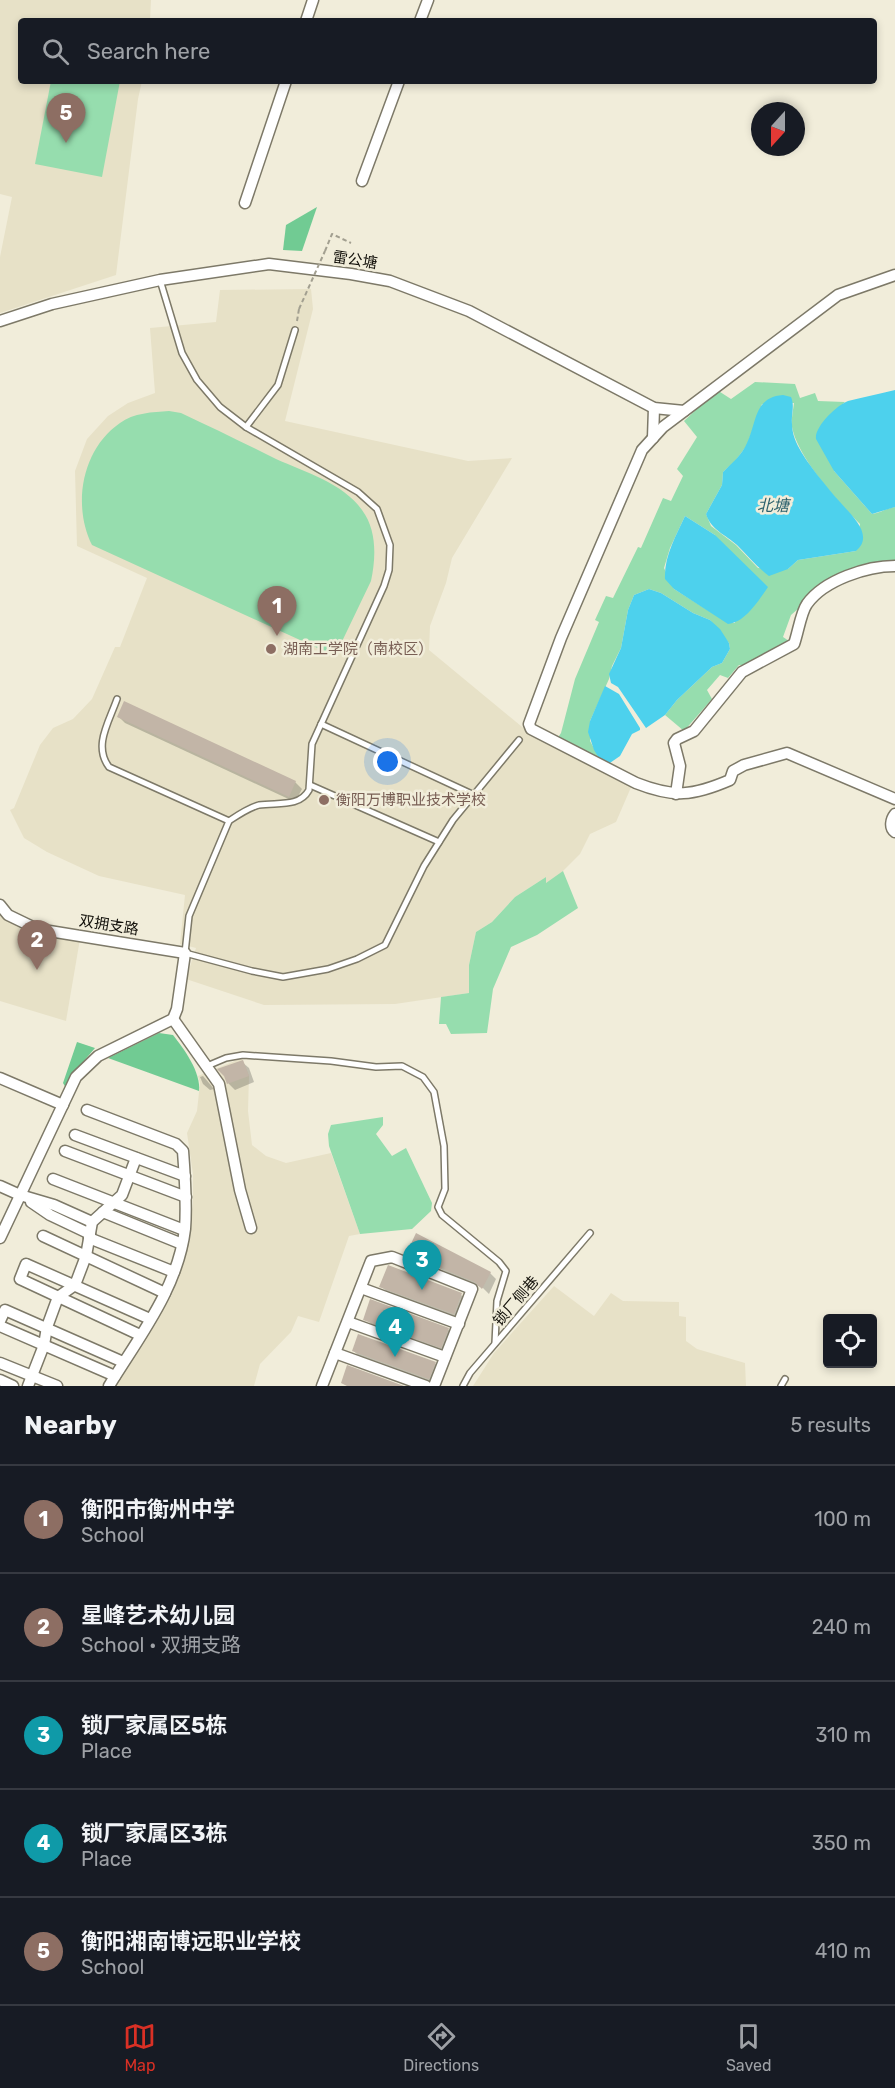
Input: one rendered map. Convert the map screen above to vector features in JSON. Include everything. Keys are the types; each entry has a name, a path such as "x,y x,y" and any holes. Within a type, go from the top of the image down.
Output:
{"street":[{"path":"307,18 314,0"},
{"path":"421,18 428,0"},
{"path":"245,203 285,84"},
{"path":"363,181 398,84"},
{"name":"雷公塘","path":"0,321 52,304 160,280 269,264 390,281 469,311 654,408 684,411"},
{"path":"895,275 838,294 663,427 642,450 561,638 529,724 531,729 653,790 676,794 705,791 729,780 733,771 744,765 787,753 895,799"},
{"path":"653,438 654,408"},
{"path":"676,794 680,766 674,743 677,739 694,731 742,672 794,644 806,604 826,586 843,577 885,566 895,566"},
{"path":"895,814 891,824 895,832"},
{"name":"双拥支路","path":"0,905 8,915 37,929 185,953"},
{"path":"0,1238 76,1077 99,1056 173,1019 177,1009 185,953"},
{"path":"173,1019 219,1084 240,1190 251,1228"},
{"path":"0,1078 63,1105"},
{"path":"87,1110 176,1144 183,1151 186,1197 184,1230 174,1272 165,1293 109,1386"},
{"path":"75,1135 184,1176"},
{"path":"65,1151 186,1197"},
{"path":"30,1381 44,1345 47,1327 58,1297 75,1285 87,1256 92,1222 122,1195 136,1158"},
{"path":"53,1179 184,1230"},
{"path":"0,1186 20,1195 54,1205 92,1222"},
{"path":"20,1195 50,1215 89,1236 174,1272"},
{"path":"103,1212 182,1244"},
{"path":"43,1236 165,1293"},
{"path":"324,1386 371,1261 392,1257 472,1289 434,1386"},
{"path":"140,1335 20,1279 26,1264 150,1319"},
{"path":"361,1288 459,1324"},
{"path":"0,1321 5,1310 123,1362"},
{"path":"348,1322 446,1357"},
{"path":"0,1326 115,1376"},
{"path":"335,1353 426,1386"},
{"path":"0,1363 30,1381 57,1386"},
{"path":"0,1380 14,1386"}],"lane":[{"path":"160,280 182,353 197,380 220,407 246,427 358,492 377,509 390,545 389,570 384,586 312,744 310,785 307,795 300,800 288,803 258,805 229,821 189,915 185,953 283,977 328,969 357,959 385,945 424,866 439,842 519,740"},
{"path":"246,427 278,385 295,330"},
{"path":"117,699 100,747 103,759 109,767 229,821"},
{"path":"321,724 474,795"},
{"path":"310,785 439,842"},
{"path":"207,1066 226,1058 243,1055 331,1061 376,1067 402,1066 423,1077 435,1092 444,1146 445,1189 438,1207 442,1215 499,1262 506,1271 497,1301 495,1343"},
{"name":"锁厂侧巷","path":"463,1386 470,1373 590,1233"},
{"path":"782,1386 785,1379"}],"path":[{"path":"295,330 299,309 332,234 351,243"}],"shaded area":[{"path":"0,0 151,0 150,18 18,18 18,84 141,84 116,275 0,313 0,257 12,197 0,194"},
{"name":"湖南工学院（南校区）","path":"311,289 313,309 285,421 468,461 512,458 452,558 446,583 430,626 429,650 527,731 632,785 616,822 590,834 580,854 558,876 546,883 546,877 515,897 492,922 476,932 469,965 469,993 395,1004 264,1005 186,979 196,948 180,944 185,895 99,876 47,852 24,838 10,810 14,808 40,745 53,728 73,719 92,699 115,647 120,647 147,578 77,546 75,471 87,439 108,416 128,403 155,393 150,328 216,322 220,290"},
{"path":"0,912 80,939 66,1021 0,1001"},
{"path":"242,1058 249,1076 248,1111 252,1145 266,1156 286,1163 331,1153 360,1234 349,1236 319,1322 298,1316 291,1332 260,1364 254,1386 115,1386 170,1298 178,1278 187,1243 193,1204 193,1174 187,1133 197,1111 200,1083 198,1076"},
{"path":"554,1286 594,1316 611,1293 623,1301 679,1302 679,1316 686,1317 686,1341 697,1349 745,1363 746,1386 473,1386 494,1353"}],"green space":[{"path":"50,84 119,84 102,177 35,164"},
{"path":"317,207 302,251 283,250 286,225"},
{"path":"755,382 795,384 800,398 815,393 818,401 845,402 827,418 834,471 872,514 895,507 895,564 878,564 807,601 791,615 783,637 789,641 745,665 739,665 728,678 720,675 707,690 712,699 684,731 665,715 677,700 712,667 722,663 730,649 729,643 710,620 693,613 661,593 649,589 634,595 628,610 621,648 590,721 590,741 602,763 557,739 561,733 575,679 599,622 595,620 606,596 613,598 638,547 641,548 663,498 671,501 683,476 677,469 697,437 684,421 717,390 731,399","holes":["794,403 792,427 802,452 830,492 860,524 856,551 798,560 788,569 758,568 736,545 711,526 706,514 722,485 723,472 747,445 762,404","685,516 715,535 735,623 728,623 674,589 664,568 670,548"]},
{"path":"169,411 181,413 323,479 345,492 362,510 373,535 373,572 371,581 335,656 92,545 86,529 82,496 89,462 97,447 107,434 131,417"},
{"path":"563,871 578,908 537,935 511,947 493,989 487,1033 451,1034 446,1024 439,1024 441,997 469,993 469,965 476,932 492,922 515,897 546,877 546,883"},
{"path":"159,1033 173,1035 182,1047 195,1069 199,1091 108,1058"},
{"path":"77,1042 95,1048 72,1075 66,1088 63,1083"},
{"path":"383,1117 383,1125 376,1134 392,1156 406,1148 432,1203 431,1211 412,1229 360,1234 329,1146 328,1134 331,1125"}],"water":[{"path":"895,390 895,507 872,514 834,471 816,439 816,434 827,417 843,403"},
{"name":"北塘","path":"783,395 791,397 792,400 793,431 801,452 834,496 855,519 863,538 856,551 798,560 788,569 769,576 737,545 715,528 706,514 722,485 723,472 745,447 758,412 767,400"},
{"name":"北塘","path":"685,516 715,535 768,587 751,610 734,623 728,624 674,589 665,579 669,554"},
{"path":"649,589 661,593 693,613 710,620 720,629 730,649 722,663 712,667 677,700 665,715 646,728 618,687 611,683 609,674 621,648 628,610 634,595"},
{"path":"605,686 619,694 640,728 632,734 620,756 607,765 602,763 594,750 588,732 590,721"}],"building":[{"path":"124,701 296,781 289,797 117,717"},
{"path":"243,1060 249,1076 227,1084 224,1076 217,1069"},
{"path":"416,1233 491,1272 482,1289 475,1282 408,1250"},
{"path":"388,1265 462,1293 454,1314 379,1287"},
{"path":"370,1299 449,1328 441,1348 363,1320"},
{"path":"358,1334 436,1362 429,1379 352,1351"},
{"path":"347,1365 404,1386 347,1386 341,1383"}],"place":[{"name":"衡阳湘南博远职业学校","path":"66,143"},
{"name":"衡阳市衡州中学","path":"277,636"},
{"name":"湖南工学院（南校区）","path":"271,649"},
{"name":"衡阳万博职业技术学校","path":"324,800"},
{"name":"星峰艺术幼儿园","path":"37,970"},
{"name":"锁厂家属区5栋","path":"422,1290"},
{"name":"锁厂家属区3栋","path":"395,1357"}]}
